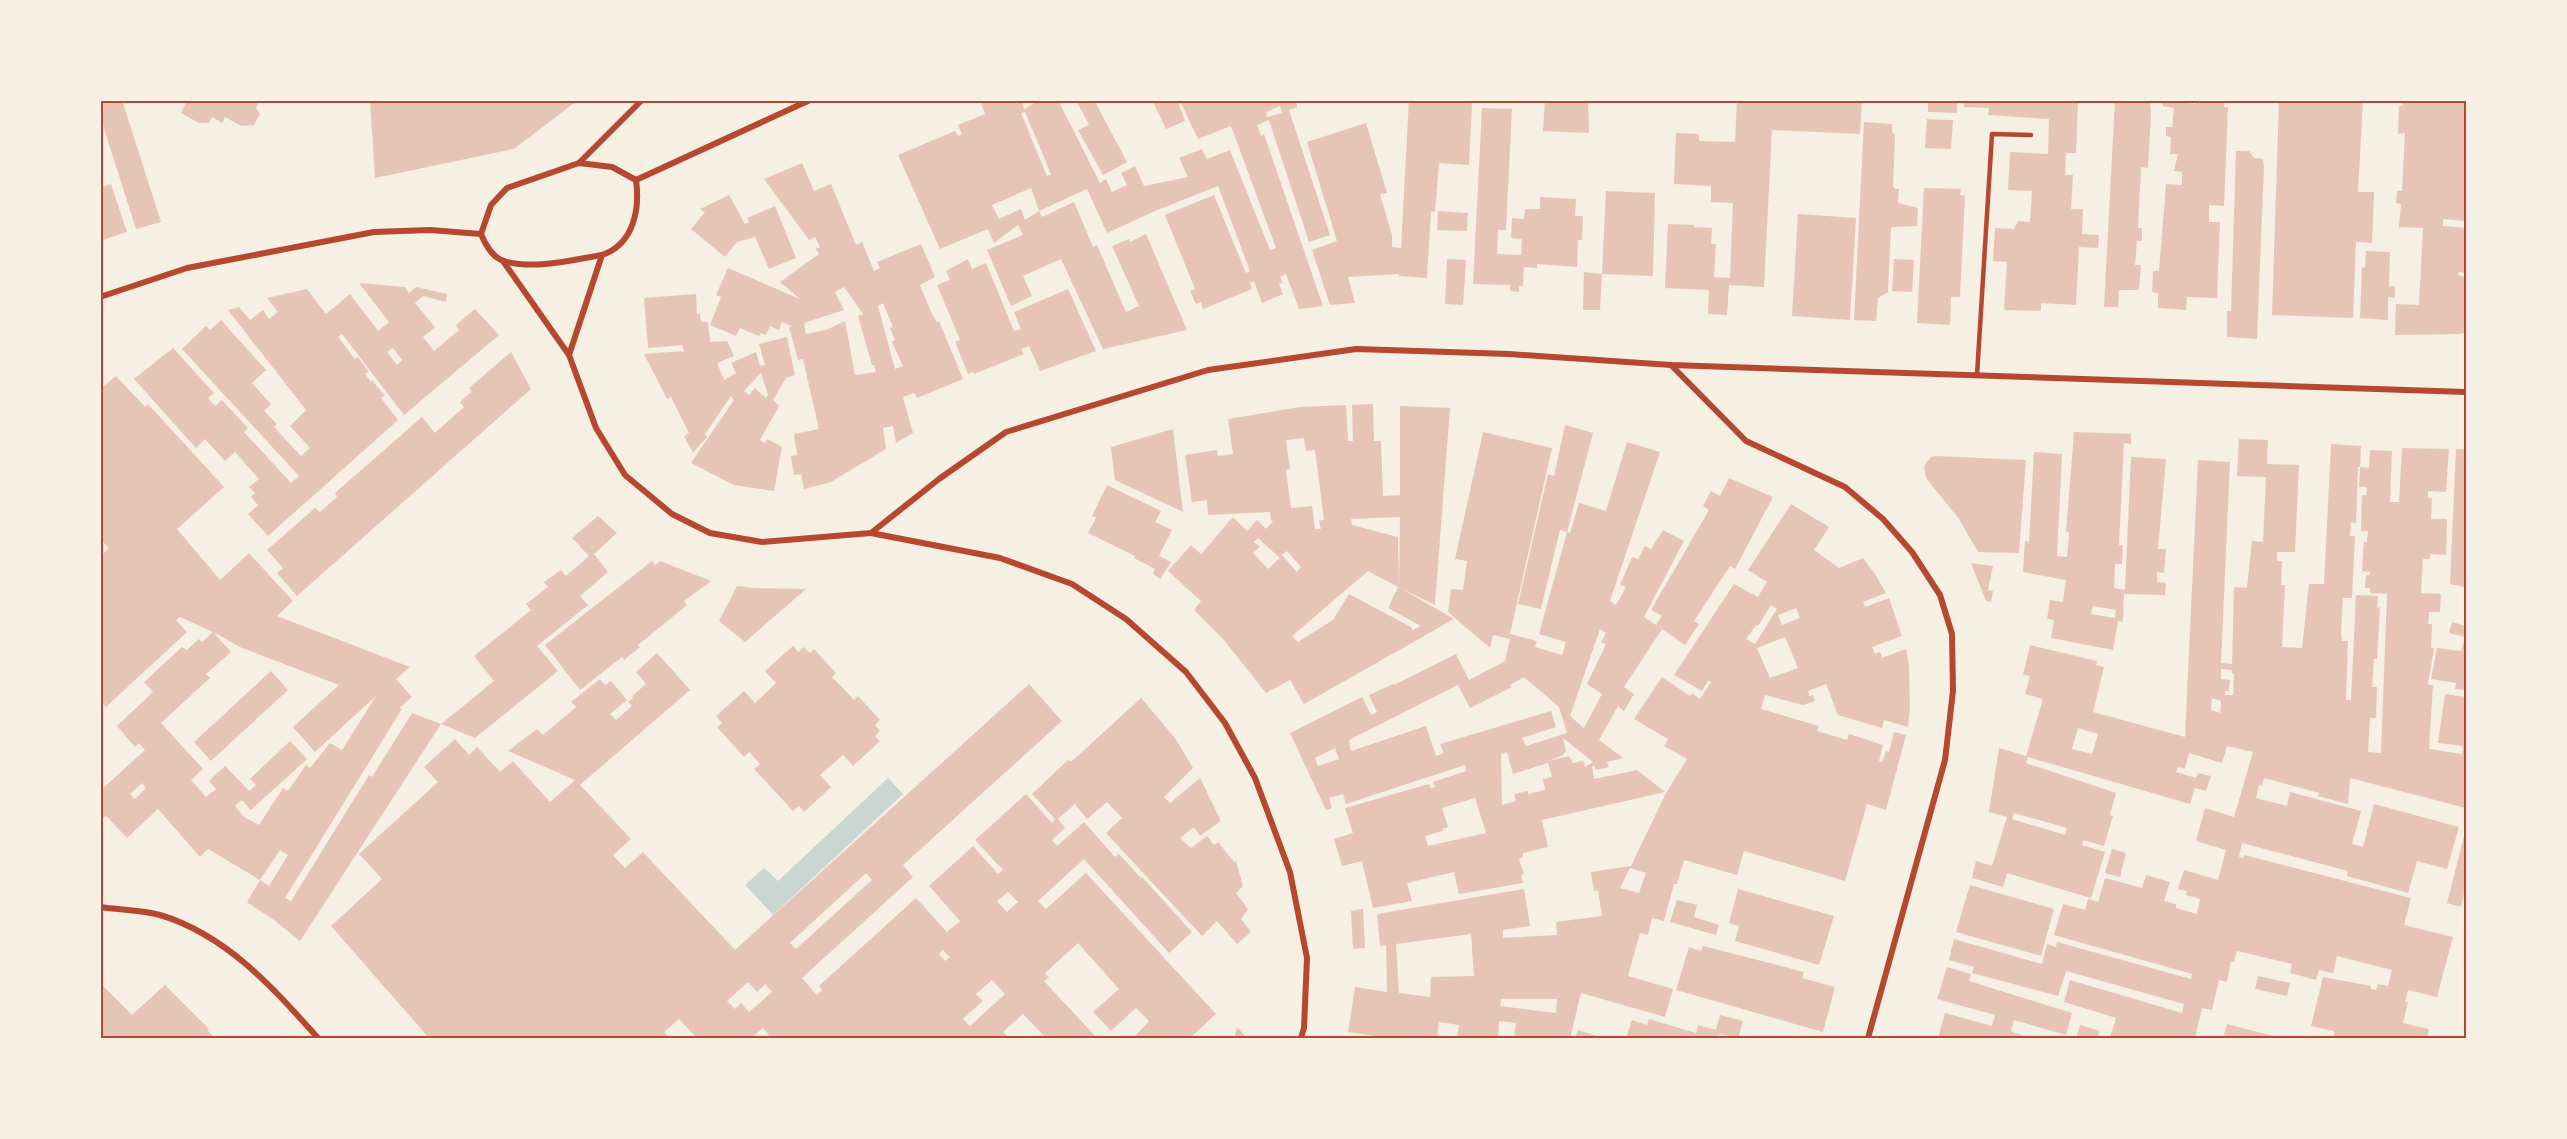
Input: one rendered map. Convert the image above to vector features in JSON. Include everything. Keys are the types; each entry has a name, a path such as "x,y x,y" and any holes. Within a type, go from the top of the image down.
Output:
{"street":[{"path":"642,100 579,163 507,188 491,205 481,234 486,247 502,261 569,355 596,428 626,475 672,514 710,533 762,542 871,533 1000,558 1072,584 1126,619 1186,672 1225,723 1255,778 1290,872 1307,958 1304,1028 1301,1038"},
{"path":"636,180 810,100"},
{"path":"579,163 612,167 636,180"},
{"path":"502,261 535,265 611,252 625,239 634,220 639,201 636,180"},
{"path":"100,297 187,268 374,232 430,230 481,234"},
{"path":"569,355 602,255"},
{"path":"871,533 939,479 1006,432 1208,370 1356,349 1509,354 1671,364 2466,392"},
{"path":"1671,364 1746,441 1845,487 1883,519 1912,552 1940,595 1952,634 1953,691 1946,760 1868,1038"},
{"path":"100,907 160,915 211,937 267,982 318,1038"}],"lane":[{"path":"1977,375 1992,134 2031,135"}],"shaded area":[{"path":"888,778 903,794 773,915 745,885 764,868 778,881"}],"building":[{"path":"100,100 122,100 161,222 136,229 100,116"},
{"path":"187,100 260,100 256,108 260,114 254,125 241,126 225,117 222,123 212,117 209,123 199,123 181,113"},
{"path":"370,100 578,100 514,149 375,178"},
{"path":"980,100 1021,100 1024,109 1039,100 1058,100 1100,183 1106,179 1112,192 1127,185 1121,173 1135,166 1144,186 1188,177 1179,158 1202,149 1207,159 1230,150 1270,250 1276,248 1231,126 1198,139 1180,101 1178,102 1185,121 1166,129 1152,100 1296,100 1297,107 1289,110 1330,235 1309,242 1269,120 1257,125 1261,136 1264,134 1323,306 1299,309 1286,274 1280,277 1283,283 1279,284 1283,294 1262,303 1254,281 1250,283 1252,289 1203,309 1201,302 1196,304 1190,291 1195,289 1165,215 1214,195 1246,273 1250,271 1218,186 1107,233 1087,189 1039,211 1042,217 1074,202 1093,247 1097,245 1126,312 1139,306 1112,246 1129,239 1130,242 1146,234 1187,330 1103,349 1061,259 1023,276 1032,296 1011,306 987,250 1023,235 1018,225 994,243 988,229 940,249 898,155 955,131 958,136 962,134 958,125 985,114","holes":["1280,106 1282,113 1267,117 1266,112","1025,112 1051,174 1047,176 1021,113","1031,188 1039,211 1025,220 1021,209 999,219 992,205"]},
{"path":"1076,100 1094,100 1127,162 1103,175 1078,130 1089,125"},
{"path":"1409,100 1472,103 1469,165 1439,163 1435,212 1431,211 1427,278 1399,276 1399,274 1348,277 1355,303 1330,305 1312,250 1337,241 1307,142 1366,123 1387,193 1380,194 1392,235 1392,247 1401,248"},
{"path":"1545,100 1588,100 1589,133 1543,131"},
{"path":"1737,100 1862,100 1860,134 1772,130 1764,287 1729,285 1727,315 1708,314 1709,290 1665,288 1668,224 1712,228 1711,244 1716,244 1714,277 1730,278 1733,203 1711,202 1711,186 1674,184 1676,133 1699,134 1699,141 1735,142"},
{"path":"1928,100 1957,100 1957,113 1928,112"},
{"path":"1965,100 2078,100 2076,153 2066,153 2065,175 2073,175 2071,209 2083,209 2082,234 2099,235 2098,248 2079,247 2076,305 2041,303 2041,311 2004,310 2007,262 1993,261 1995,228 2014,229 2018,221 2030,222 2032,191 2008,190 2010,152 2048,154 2049,119 1988,115 1989,108 1964,107"},
{"path":"2115,100 2150,100 2151,113 2148,168 2141,167 2138,228 2142,228 2142,241 2137,241 2135,265 2141,265 2139,290 2119,290 2118,307 2104,307"},
{"path":"2163,100 2196,104 2196,100 2225,100 2224,107 2228,107 2224,206 2209,205 2209,222 2220,222 2217,298 2187,297 2186,310 2158,308 2158,293 2152,292 2153,271 2159,271 2166,184 2182,185 2182,172 2174,171 2178,154 2170,154 2171,137 2166,136 2166,127 2172,127 2174,108 2163,106"},
{"path":"2279,100 2363,100 2358,192 2374,192 2372,243 2356,242 2353,318 2272,315"},
{"path":"2403,100 2466,100 2466,221 2443,219 2443,226 2466,228 2466,273 2459,272 2458,275 2466,277 2466,332 2461,334 2395,335 2396,304 2419,305 2423,228 2399,227 2401,204 2396,203 2397,191 2402,191 2405,133 2398,134 2399,106 2403,106"},
{"path":"1482,108 1512,109 1506,230 1498,230 1497,254 1521,255 1522,239 1511,238 1512,218 1524,219 1525,209 1540,209 1540,197 1576,199 1575,216 1583,216 1582,240 1578,240 1577,267 1537,264 1537,268 1524,267 1523,286 1519,286 1519,292 1510,291 1510,285 1473,284"},
{"path":"1927,119 1953,120 1951,149 1925,148"},
{"path":"1864,122 1892,124 1892,132 1895,135 1893,186 1899,189 1898,203 1918,208 1917,226 1891,227 1888,292 1878,298 1876,321 1854,320"},
{"path":"2236,151 2249,151 2254,158 2263,159 2264,166 2257,339 2227,337 2227,311 2231,311"},
{"path":"802,163 814,191 831,184 856,245 862,242 874,271 880,268 877,262 921,244 935,277 920,285 931,312 937,322 939,321 963,379 917,398 914,393 903,397 913,433 896,443 893,426 883,428 886,449 831,482 804,489 801,474 794,475 791,456 797,455 794,434 819,429 803,359 798,360 789,327 792,326 782,322 779,330 770,326 766,335 761,333 759,336 740,328 736,336 710,325 721,297 716,295 728,268 800,299 780,282 819,254 816,249 820,247 815,237 809,240 764,179","holes":["844,287 863,314 858,316 876,372 855,375 845,321 826,330 806,334 804,323 844,310 835,292","883,303 893,327 890,328 895,340 892,342 903,366 895,369 878,306"]},
{"path":"111,184 127,232 100,241 100,188"},
{"path":"1924,188 1961,189 1960,195 1965,196 1960,297 1951,297 1950,325 1917,323"},
{"path":"1606,191 1655,193 1653,276 1602,274"},
{"path":"729,195 745,224 749,222 747,218 775,206 796,258 769,269 755,237 737,242 725,257 691,229 705,212 700,209"},
{"path":"1438,211 1468,213 1467,231 1437,230"},
{"path":"1798,214 1856,218 1850,320 1792,316"},
{"path":"2366,251 2390,252 2389,286 2395,286 2395,298 2388,297 2388,320 2360,318 2362,267 2365,268"},
{"path":"968,259 972,269 986,263 1014,331 1021,329 1014,312 1068,289 1096,351 1040,371 1029,346 1021,349 1024,354 974,374 973,372 968,374 955,342 960,340 937,285 950,280 946,271"},
{"path":"1447,259 1466,260 1463,305 1445,304"},
{"path":"1894,259 1914,260 1912,292 1892,291"},
{"path":"1584,272 1602,274 1600,310 1583,310"},
{"path":"359,283 405,287 409,293 416,287 447,294 446,302 423,296 415,303 435,327 423,337 434,351 459,330 456,325 475,309 499,335 404,415 342,334 338,337 355,359 358,357 369,372 365,374 385,396 381,398 398,420 268,536 248,514 258,505 251,497 255,493 249,487 259,479 235,452 225,461 205,439 196,448 134,379 173,348 214,393 208,398 215,406 222,400 248,428 244,432 291,483 299,476 182,349 206,326 210,330 221,320 266,370 252,383 271,404 264,411 277,424 274,427 301,456 310,448 290,426 306,410 228,310 239,307 250,320 263,310 269,319 278,312 267,298 307,289 326,314 350,294 378,331 389,322","holes":["393,348 402,360 397,365 387,352"]},
{"path":"696,294 697,314 700,313 701,322 708,322 710,342 727,341 734,356 717,363 724,380 736,373 731,363 756,352 760,366 765,365 759,344 787,337 795,375 786,378 773,400 779,406 760,440 765,443 767,439 782,447 774,491 734,485 691,463 734,400 731,396 705,434 707,437 693,453 684,436 689,433 671,397 667,399 644,354 684,351 682,345 648,348 644,298","holes":["761,373 768,395 766,398 755,388 749,395 744,391"]},
{"path":"511,352 531,389 297,596 277,573 283,568 267,550 315,508 320,512 337,497 335,493 422,417 435,433 464,407 460,402 472,391 469,388"},
{"path":"116,376 145,407 148,404 224,487 177,529 220,580 249,553 293,601 277,616 410,667 396,679 412,697 399,708 402,709 285,898 291,901 369,775 372,777 412,713 441,724 300,941 247,902 260,880 208,849 200,857 158,809 127,838 106,816 103,818 100,815 100,791 145,750 139,743 135,747 117,726 153,692 144,682 182,647 187,650 199,639 202,642 213,632 180,617 176,620 187,632 106,707 100,701 100,556 109,548 100,539 100,389","holes":["213,632 242,648 339,685 293,727 315,752 376,696 342,750 330,743 310,768 306,765 288,791 283,788 259,825 244,817 235,806 242,800 251,810 307,759 290,741 250,779 256,785 249,791 225,766 209,781 216,789 206,797 191,780 203,769 161,723 210,678 206,674 231,652","142,783 146,788 135,799 130,794","280,850 288,855 269,886 260,880"]},
{"path":"1373,404 1374,441 1381,441 1383,496 1400,495 1400,406 1450,408 1435,605 1402,589 1454,619 1304,704 1290,680 1266,693 1224,640 1194,610 1201,601 1168,571 1191,545 1201,554 1233,517 1247,531 1257,520 1266,529 1273,521 1270,512 1208,515 1207,500 1192,502 1185,455 1217,450 1218,456 1233,454 1228,419 1300,407 1346,405 1348,441 1353,441 1352,405","holes":["1304,438 1306,451 1315,450 1324,520 1319,521 1321,529 1315,529 1312,506 1291,508 1286,470 1290,469 1286,440","1400,517 1399,588 1398,537 1352,525 1351,519","1258,538 1280,558 1268,569 1253,553 1260,547 1254,542","1287,551 1301,567 1297,572 1282,555","1368,571 1398,587 1388,608 1421,626 1413,630 1349,594 1333,620 1298,642 1292,636"]},
{"path":"1565,425 1593,433 1567,532 1560,530 1541,609 1518,604 1548,474 1554,476"},
{"path":"1173,429 1183,512 1115,480 1111,447"},
{"path":"1483,432 1552,448 1510,634 1537,641 1535,647 1562,655 1566,642 1539,634 1567,532 1570,533 1579,503 1606,511 1627,442 1660,452 1610,601 1616,605 1626,587 1620,585 1632,557 1638,559 1645,546 1651,549 1663,530 1684,541 1644,617 1656,625 1662,616 1651,610 1709,510 1703,506 1711,491 1720,496 1729,478 1773,497 1735,569 1730,566 1694,621 1699,624 1685,645 1662,629 1624,687 1634,694 1624,711 1618,706 1599,740 1623,758 1607,762 1609,767 1595,770 1595,766 1592,766 1594,779 1637,770 1665,792 1542,820 1548,847 1523,853 1523,857 1519,859 1524,874 1521,875 1523,883 1459,894 1454,872 1407,883 1412,901 1373,908 1362,861 1342,866 1334,839 1353,833 1345,808 1429,784 1431,788 1435,787 1433,782 1466,771 1465,765 1346,804 1343,794 1329,798 1332,808 1326,810 1290,733 1362,697 1371,715 1377,712 1369,695 1456,654 1469,680 1505,661 1510,639 1493,635 1490,648 1448,612 1451,589 1463,590 1467,561 1455,559","holes":["1600,629 1606,633 1601,642 1606,644 1587,684 1602,694 1584,728 1570,716","1524,677 1559,707 1567,733 1526,746 1522,738 1556,727 1551,711 1440,744 1444,753 1436,756 1426,726 1351,751 1349,740 1458,685 1470,708 1512,687 1510,685","1563,738 1593,762 1585,767 1583,761 1573,763 1569,756 1548,761 1563,755 1566,751","1335,748 1339,759 1318,766 1315,758","1507,752 1513,774 1548,763 1552,777 1543,779 1545,790 1514,794 1516,801 1502,805 1501,754","1475,798 1486,833 1428,846 1425,836 1443,831 1442,829 1448,827 1442,808"]},
{"path":"2074,432 2131,434 2131,444 2124,443 2119,545 2123,545 2122,564 2115,564 2114,588 2125,590 2131,457 2166,459 2158,549 2166,549 2164,573 2157,572 2157,582 2166,583 2165,595 2124,594 2123,622 2118,621 2113,650 2051,638 2054,620 2047,619 2050,600 2063,602 2066,580 2023,572 2025,541 2029,542 2034,452 2062,454 2057,556 2067,557 2069,532 2066,532","holes":["2093,606 2116,610 2115,618 2091,614"]},
{"path":"2239,439 2268,440 2267,464 2299,465 2295,552 2277,552 2277,561 2282,561 2281,585 2285,585 2282,647 2302,648 2309,584 2324,584 2331,444 2361,446 2360,467 2369,468 2370,450 2392,451 2390,502 2399,502 2402,448 2449,449 2446,492 2428,491 2428,498 2432,498 2431,519 2447,519 2446,555 2430,554 2430,559 2423,559 2421,593 2441,594 2440,612 2429,612 2428,624 2432,624 2431,648 2434,648 2428,684 2433,686 2429,749 2462,754 2463,746 2438,743 2445,694 2466,697 2466,808 2350,778 2348,804 2318,796 2319,793 2264,778 2262,786 2259,785 2256,798 2287,806 2290,792 2361,811 2352,844 2363,847 2374,804 2459,827 2447,869 2417,861 2408,893 2347,876 2348,871 2242,843 2239,857 2244,858 2244,855 2411,898 2404,925 2453,937 2437,997 2408,990 2403,1023 2429,1029 2427,1038 2334,1038 2334,1031 2311,1026 2323,977 2371,986 2371,989 2376,990 2378,984 2388,986 2392,970 2337,956 2333,973 2319,970 2316,980 2290,973 2292,964 2237,951 2234,962 2231,961 2227,982 2219,980 2212,1010 2202,1008 2195,1038 2110,1038 2116,1018 2064,1002 2070,980 2182,1013 2184,1004 2066,971 2058,996 1972,973 1974,967 1949,960 1954,939 2042,964 2047,944 2056,947 2057,942 2191,979 2192,974 2054,935 2063,904 2085,910 2088,899 2098,902 2105,878 2142,888 2146,875 2170,882 2164,901 2176,904 2176,908 2197,914 2200,899 2186,895 2187,891 2178,889 2184,870 2218,880 2226,850 2196,841 2205,808 2234,817 2253,752 2227,746 2222,763 2189,753 2185,769 2178,767 2176,772 2196,778 2198,773 2211,776 2206,791 2195,788 2190,804 2028,757 2026,763 2116,793 2110,815 2113,816 2104,846 2083,840 2082,845 2105,852 2091,898 2007,873 2003,887 1972,878 1976,861 1992,866 2007,817 1989,812 1999,748 2026,756 2043,699 2025,694 2030,676 2023,675 2030,645 2097,661 2096,665 2104,667 2093,712 2185,737 2198,460 2230,462 2221,663 2232,664 2234,587 2247,588 2252,541 2263,542 2266,477 2237,476","holes":["2358,467 2360,467 2359,487 2367,487 2366,495 2362,495 2361,531 2368,531 2367,542 2364,542 2362,571 2370,572 2370,575 2366,575 2365,588 2370,588 2370,593 2387,594 2381,753 2368,752 2370,718 2376,718 2377,687 2372,687 2374,659 2377,659 2380,607 2377,608 2378,596 2356,595 2351,700 2346,700 2348,641 2342,641 2341,632 2343,598 2352,598 2355,536 2350,536 2351,522 2356,523","2221,669 2232,670 2234,674 2233,695 2225,695 2225,691 2229,691 2230,680 2221,679","2212,698 2221,701 2220,713 2211,710","2078,728 2098,734 2092,754 2072,749","2014,813 2067,828 2065,835 2012,819"]},
{"path":"2456,449 2466,449 2466,587 2450,584"},
{"path":"1931,457 2026,460 2019,553 1978,552 1959,519 1926,478 1925,464"},
{"path":"1107,485 1161,511 1155,522 1172,530 1159,556 1171,562 1160,579 1153,574 1155,569 1134,558 1135,556 1088,533 1096,518 1092,516"},
{"path":"1791,504 1829,527 1814,550 1839,568 1863,558 1886,593 1863,602 1865,607 1889,598 1902,636 1872,647 1875,654 1880,652 1882,658 1906,649 1909,666 1908,727 1884,720 1882,728 1838,715 1826,684 1808,691 1809,696 1813,695 1815,701 1803,705 1765,695 1761,709 1819,726 1817,731 1847,740 1849,734 1883,745 1879,761 1882,762 1886,751 1889,752 1894,732 1906,735 1886,810 1867,804 1845,881 1744,851 1737,875 1684,860 1677,884 1674,884 1664,921 1652,918 1648,935 1640,933 1628,976 1673,989 1665,1017 1581,993 1570,1038 1514,1038 1516,1023 1499,1021 1498,1038 1457,1038 1459,1025 1439,1022 1437,1038 1387,1038 1348,1032 1355,987 1387,992 1386,945 1380,946 1377,914 1524,889 1530,926 1503,930 1503,938 1557,935 1556,922 1602,916 1598,890 1594,891 1591,872 1631,866 1665,795 1687,759 1664,746 1668,739 1634,719 1662,677 1690,696 1692,693 1700,699 1711,682 1708,681 1702,691 1674,675 1734,584 1758,597 1767,582 1748,570","holes":["1771,605 1777,609 1755,644 1746,639 1756,625 1758,626","1796,608 1800,618 1782,625 1778,615","1785,637 1798,668 1770,678 1757,648","1630,868 1646,873 1639,893 1620,888","1471,934 1474,976 1431,977 1430,997 1399,993 1396,944","1501,999 1557,999 1556,1013 1500,1006"]},
{"path":"598,516 617,533 594,554 608,572 580,596 588,605 537,646 558,671 475,738 441,724 494,681 474,656 531,610 526,604 548,587 544,582 561,570 566,576 589,556 572,538"},
{"path":"652,561 655,565 660,561 711,581 684,601 687,605 638,645 640,647 624,660 622,657 580,690 545,645"},
{"path":"1971,563 1993,566 1988,590 1993,591 1991,602 1986,601"},
{"path":"737,586 806,589 745,642 719,621"},
{"path":"2452,622 2466,626 2466,690 2455,689 2456,683 2431,679 2437,648 2461,651 2465,637 2449,633"},
{"path":"793,646 798,652 804,647 810,653 814,649 836,673 832,677 854,700 858,696 880,720 875,725 880,731 875,736 880,741 853,766 843,755 820,775 831,787 804,812 799,806 793,811 754,769 760,764 749,752 744,757 717,727 722,723 716,716 744,691 755,703 776,683 765,671"},
{"path":"657,653 690,690 580,785 631,839 613,855 625,868 643,852 735,950 1029,684 1062,721 903,865 913,877 802,978 817,995 822,990 819,986 916,898 947,932 960,921 929,886 973,846 998,874 1003,870 975,840 1026,794 1052,823 1055,819 1032,794 1141,698 1175,738 1193,768 1164,797 1170,803 1200,778 1221,821 1200,836 1194,827 1180,838 1191,848 1207,836 1214,845 1218,842 1234,862 1236,861 1243,886 1236,893 1248,909 1241,919 1251,932 1237,944 1217,921 1202,936 1106,833 1122,818 1107,802 1087,819 1075,804 1058,819 1065,828 1052,840 1057,846 1084,822 1115,857 1119,854 1142,877 1192,932 1169,953 1084,859 1038,901 1046,909 1086,873 1216,1014 1190,1038 1133,1038 1149,1021 1136,1008 1111,1031 1093,1012 1119,989 1078,943 1045,973 1049,977 1044,981 1097,1038 1046,1038 1023,1014 1003,1032 1009,1038 765,1038 769,1035 763,1028 751,1038 697,1038 679,1019 664,1032 670,1038 429,1038 331,926 382,879 359,854 438,782 424,767 455,739 469,755 477,747 500,772 513,761 550,802 575,780 508,751 537,729 543,735 576,707 571,702 600,679 605,685 611,681 627,700 610,714 616,720 632,706 628,702 646,684 636,672","holes":["866,873 872,880 796,949 790,943","1008,892 1018,902 1007,912 997,901","943,950 950,957 945,961 939,954","992,980 1005,994 970,1026 963,1019 983,1001 976,994","748,982 757,992 765,984 772,992 749,1012 741,1003 735,1009 727,1001"]},
{"path":"271,671 288,690 211,761 194,742"},
{"path":"2466,828 2466,884 2461,907 2447,903"},
{"path":"2112,849 2126,853 2120,877 2105,873"},
{"path":"1970,885 2054,909 2041,956 1956,932"},
{"path":"1738,889 1834,916 1819,965 1735,941 1739,926 1729,923"},
{"path":"1677,900 1697,905 1694,917 1719,925 1716,935 1670,922"},
{"path":"1363,909 1365,948 1353,949 1351,911"},
{"path":"1703,946 1804,972 1802,978 1835,987 1823,1032 1676,990 1689,947 1701,951"},
{"path":"1947,967 1971,974 1969,981 2072,1013 2066,1035 2014,1020 2011,1031 2028,1038 1938,1038 1945,1013 1992,1026 1995,1015 1937,999"},
{"path":"2258,976 2290,983 2287,996 2255,989"},
{"path":"100,983 132,1015 165,985 209,1029 207,1030 215,1038 100,1038"},
{"path":"1720,1015 1743,1021 1738,1038 1720,1034 1718,1038 1626,1038 1632,1020 1647,1025 1649,1019 1696,1033 1698,1025 1716,1030"},
{"path":"2227,1024 2281,1038 2223,1038"},
{"path":"2080,1025 2100,1031 2097,1038 2076,1038"},
{"path":"1237,1027 1246,1037 1246,1038 1234,1038"},
{"path":"1578,1030 1603,1038 1575,1038"}]}
